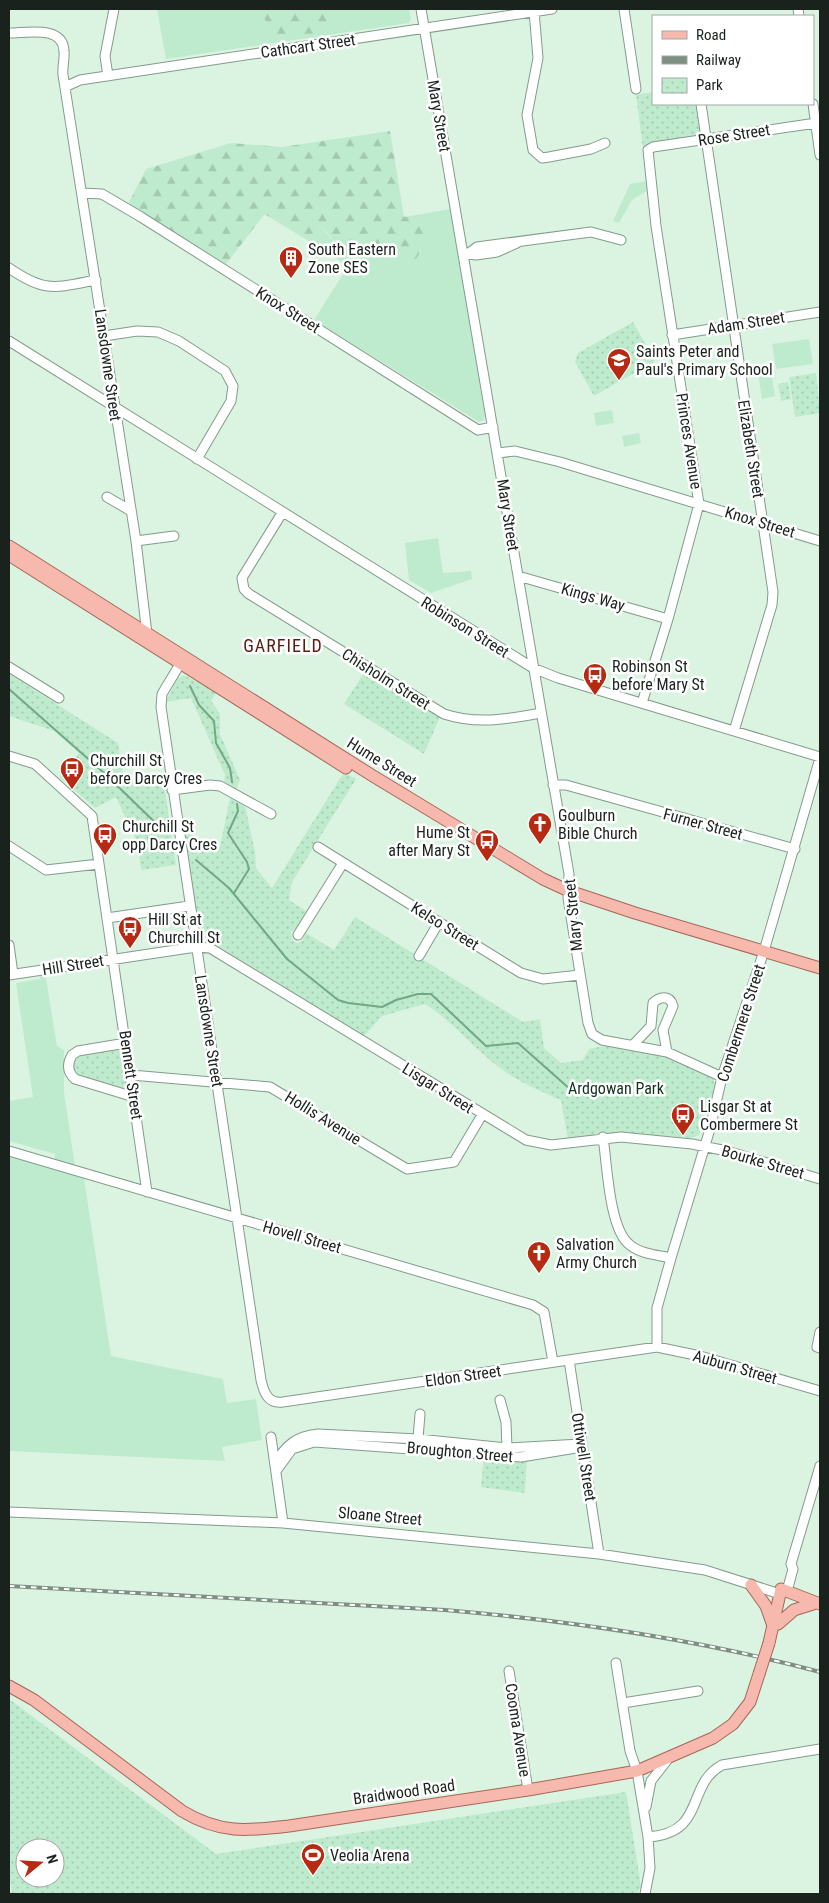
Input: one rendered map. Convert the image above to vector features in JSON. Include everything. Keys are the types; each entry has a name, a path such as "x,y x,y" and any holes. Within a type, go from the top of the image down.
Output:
{"main road":[{"name":"Hume Street","path":"9,546 146,638 180,664 507,867 569,894 763,954"},
{"name":"Hume Street","path":"9,555 510,861 569,894"},
{"path":"763,954 820,968"},
{"path":"763,954 820,975"},
{"path":"748,1583 766,1606 774,1626 794,1610 818,1604"},
{"name":"Sloane Street","path":"783,1592 818,1604"},
{"name":"Braidwood Road","path":"9,1686 34,1700 182,1811 202,1822 221,1829 256,1830 528,1790 637,1771 713,1738 732,1724 750,1702 783,1592"}],"street":[{"path":"108,76 105,56 114,9"},
{"name":"Mary Street","path":"421,9 466,253 493,427 569,874 569,894 588,1023 592,1034 602,1040 634,1044"},
{"name":"Cathcart Street","path":"65,87 80,80 552,9"},
{"path":"624,9 636,89"},
{"path":"534,11 538,58 527,116 533,150 542,158 591,149 604,143"},
{"name":"Lansdowne Street","path":"9,33 44,32 59,37 65,52 62,69 136,541 146,638"},
{"name":"Elizabeth Street","path":"701,105 732,326 773,592 772,605 734,731"},
{"path":"813,105 820,155"},
{"name":"Rose Street","path":"652,147 816,123"},
{"name":"Princes Avenue","path":"642,703 668,619 698,504 647,153 652,147"},
{"name":"Knox Street","path":"82,194 102,194 141,217 478,430 493,427"},
{"path":"466,253 477,247 591,232 621,240"},
{"path":"9,268 25,279 44,287 96,280"},
{"name":"Adam Street","path":"672,334 820,312"},
{"path":"104,336 137,331 158,332 179,341 226,371 233,386 231,401 197,459"},
{"name":"Robinson Street","path":"9,341 533,668 558,678 820,758"},
{"path":"120,438 128,424 135,421 143,425"},
{"name":"Knox Street","path":"498,453 515,452 560,462 820,541"},
{"path":"107,497 131,511"},
{"name":"Chisholm Street","path":"282,513 242,578 244,589 249,594 444,714 468,721 490,722 541,714"},
{"path":"136,541 174,536"},
{"name":"Kings Way","path":"518,576 668,619"},
{"name":"Lansdowne Street","path":"180,664 160,700 217,1082 235,1217 261,1380 264,1392 271,1400"},
{"path":"9,667 59,698"},
{"name":"Bennett Street","path":"9,756 35,764 90,812 108,918 148,1192"},
{"name":"Combermere Street","path":"657,1347 657,1308 670,1258 705,1146 722,1076 763,954 820,758"},
{"path":"172,790 210,785 220,786 271,814"},
{"name":"Furner Street","path":"553,785 566,785 795,849"},
{"path":"9,846 46,870 99,864"},
{"name":"Kelso Street","path":"318,847 521,973 543,979 580,975"},
{"path":"298,935 343,863"},
{"path":"108,918 190,906"},
{"path":"419,956 439,922"},
{"path":"9,945 11,974"},
{"name":"Hill Street","path":"11,974 196,947"},
{"name":"Lisgar Street","path":"196,947 210,948 218,951 515,1136 536,1143 557,1144 603,1138 631,1138 705,1146"},
{"path":"667,1052 662,1030 673,1006 672,1002 665,998 660,998 653,1003 651,1026 634,1044 667,1052 722,1076"},
{"path":"126,1043 78,1051 72,1055 68,1068 70,1076 75,1079 134,1097"},
{"name":"Hollis Avenue","path":"131,1075 275,1088 407,1169 454,1162 482,1115"},
{"path":"603,1138 615,1218 621,1234 628,1244 638,1250 670,1258"},
{"name":"Bourke Street","path":"705,1146 820,1178"},
{"name":"Hovell Street","path":"9,1151 534,1305 544,1312 553,1362"},
{"path":"820,1332 817,1347 820,1348"},
{"name":"Eldon Street","path":"271,1400 283,1402 657,1347"},
{"name":"Auburn Street","path":"657,1347 700,1356 818,1392"},
{"name":"Ottiwell Street","path":"569,1360 599,1554"},
{"name":"Broughton Street","path":"500,1400 506,1422 507,1448"},
{"name":"Broughton Street","path":"418,1439 420,1414"},
{"name":"Broughton Street","path":"275,1468 288,1445 310,1435 418,1439 507,1448 569,1443 581,1444"},
{"path":"271,1438 283,1523"},
{"name":"Broughton Street","path":"275,1468 292,1450 314,1442 521,1456 576,1448 581,1444"},
{"path":"783,1592 793,1569 791,1564 820,1466"},
{"name":"Sloane Street","path":"9,1512 283,1523 599,1554 705,1570 783,1592"},
{"path":"616,1663 630,1751 637,1771 648,1837 650,1868 644,1894"},
{"name":"Cooma Avenue","path":"509,1671 528,1790"},
{"path":"623,1703 698,1691"},
{"path":"648,1837 668,1835 681,1827 710,1774 722,1765 820,1748"},
{"path":"646,1825 647,1796 651,1781 654,1774 670,1757"}],"green space":[{"path":"157,9 409,9 411,19 409,23 166,59"},
{"path":"269,9 326,9 330,34 276,42 264,17 264,12"},
{"path":"652,92 652,105 698,105 701,136 649,144 643,148 636,95"},
{"path":"390,131 404,217 428,213 426,233 419,254 412,263 397,258 391,248 364,251 357,247 336,244 326,231 320,227 307,240 264,215 226,264 128,204 146,169 231,143 282,147"},
{"path":"648,181 648,190 632,200 619,223 613,221 630,184"},
{"path":"451,209 485,416 484,420 479,422 314,320 348,266 307,240 320,227 334,241 352,248 372,251 391,248 395,252 421,253 428,213"},
{"path":"633,322 655,361 594,396 575,362 578,353"},
{"path":"809,339 813,364 776,369 772,344"},
{"path":"771,372 775,396 762,399 758,373"},
{"path":"816,373 820,413 795,417 789,377"},
{"path":"788,382 791,399 781,401 778,384"},
{"path":"612,410 614,423 596,426 594,413"},
{"path":"639,433 641,443 624,447 622,436"},
{"path":"438,538 443,573 471,571 472,579 431,593 409,580 405,543"},
{"path":"365,671 440,717 424,754 344,704"},
{"path":"9,674 118,743 124,782 163,777 176,865 141,870 138,844 116,797 95,808 59,777 79,753 54,731 9,716"},
{"path":"184,675 217,692 211,701 220,714 220,734 240,780 236,789 224,783 225,775 191,698 166,702 177,679"},
{"name":"Ardgowan Park","path":"344,772 356,779 292,882 289,900 309,913 300,925 291,932 293,941 297,943 302,941 306,933 334,950 355,917 523,1022 540,1019 544,1048 561,1063 583,1060 589,1049 615,1044 655,1052 713,1077 715,1085 699,1135 692,1138 618,1132 568,1139 561,1100 508,1074 425,1004 382,1016 364,1036 204,937 199,928 183,831 220,847 231,793 244,801 255,852 256,868 272,888"},
{"path":"45,973 57,1046 64,1050 64,1092 75,1166 55,1161 55,1154 9,1141 9,1101 33,1097 16,983 40,979 39,974"},
{"path":"118,1049 123,1052 127,1085 120,1090 81,1078 75,1074 73,1063 81,1055"},
{"path":"9,1155 84,1178 111,1356 223,1379 227,1403 256,1399 262,1440 222,1447 225,1461 9,1451"},
{"path":"484,1456 527,1458 525,1493 481,1487"},
{"path":"9,1699 216,1854 626,1792 641,1886 637,1894 12,1894 9,1872"}],"waterway":[{"path":"190,686 199,705 214,721 216,743 230,768 232,782"},
{"path":"9,689 103,772 166,833"},
{"path":"234,893 249,869 247,862 228,833 238,811 237,804"},
{"path":"196,860 229,888 287,959 338,1000 382,1007 396,1000 418,994 431,994 486,1046 518,1043 571,1090 578,1093 607,1090"}],"railway":[{"path":"9,1586 493,1614 681,1641 774,1660 820,1672"}],"place":[{"name":"South Eastern Zone SES","path":"291,279"},
{"name":"Saints Peter and Paul's Primary School","path":"619,381"},
{"name":"Robinson St before Mary St","path":"595,696"},
{"name":"Churchill St before Darcy Cres","path":"72,790"},
{"name":"Goulburn Bible Church","path":"540,845"},
{"name":"Churchill St opp Darcy Cres","path":"105,856"},
{"name":"Hume St after Mary St","path":"487,862"},
{"name":"Hill St at Churchill St","path":"130,949"},
{"name":"Lisgar St at Combermere St","path":"683,1136"},
{"name":"Salvation Army Church","path":"539,1274"},
{"name":"Veolia Arena","path":"313,1876"}],"district":[{"name":"GARFIELD","path":"283,645"}]}
